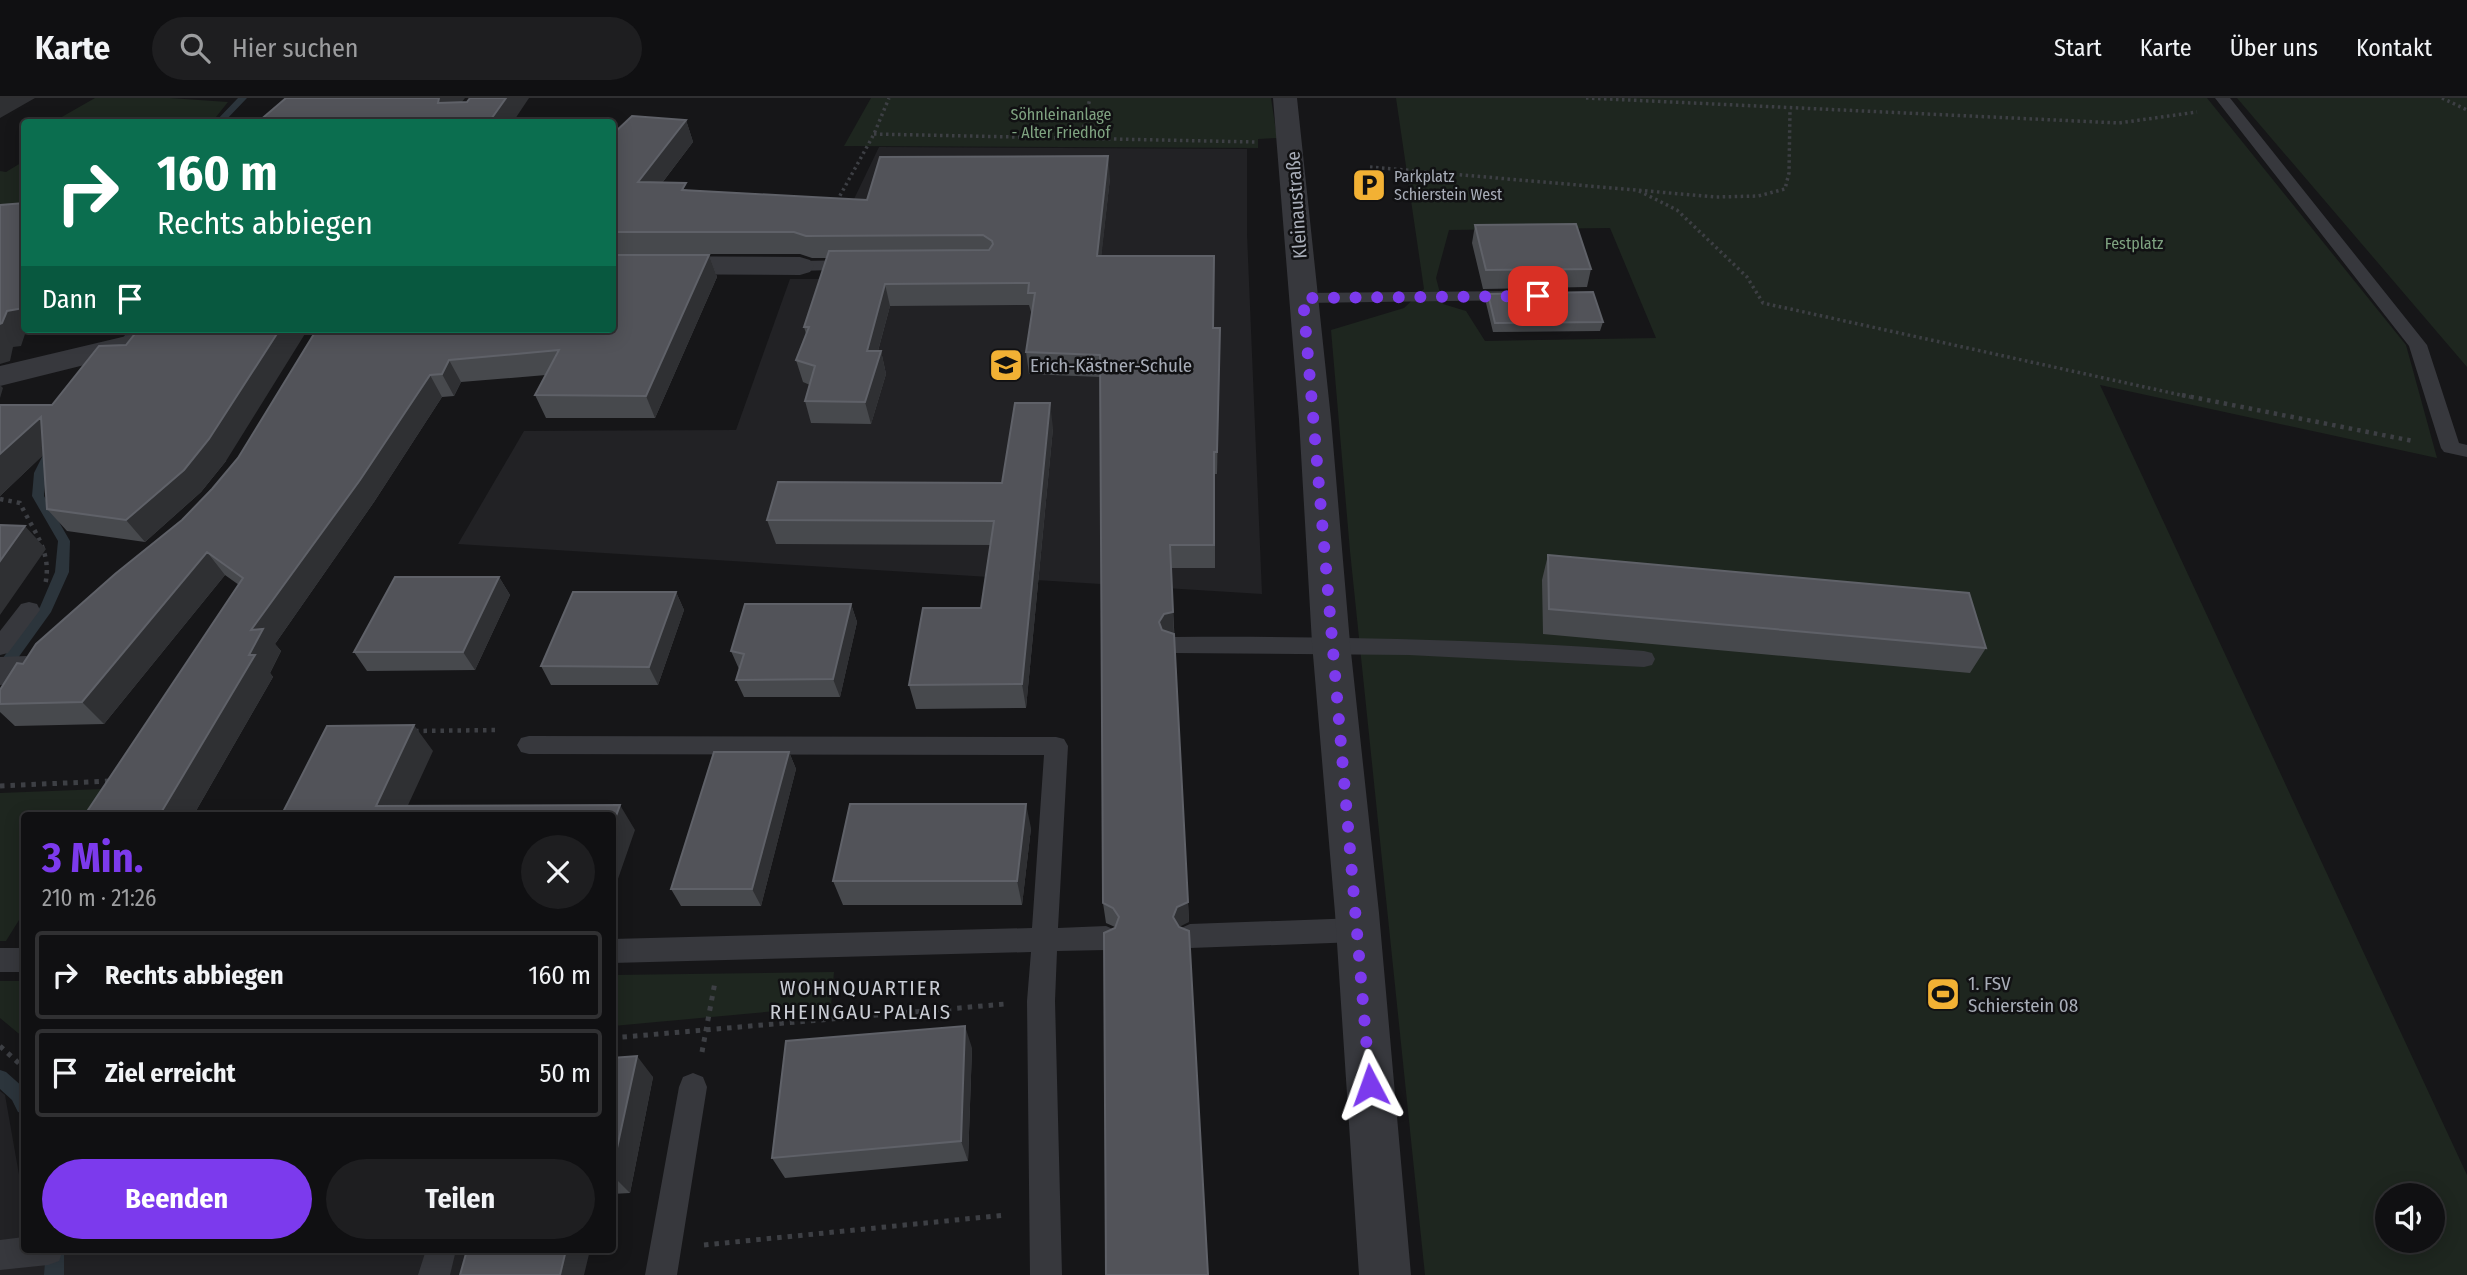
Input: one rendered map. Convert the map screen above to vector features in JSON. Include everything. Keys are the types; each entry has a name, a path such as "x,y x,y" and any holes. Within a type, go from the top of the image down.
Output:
{"street":[{"name":"Kleinaustraße","path":"1285,98 1291,140 1331,643 1359,930 1385,1275"},
{"path":"616,265 800,265"},
{"path":"0,376 179,333"}],"lane":[{"path":"2226,103 2418,345 2459,450"},
{"path":"800,265 877,265"},
{"path":"1303,298 1536,296"},
{"path":"15,669 29,610"},
{"path":"1174,645 1331,643 1514,648 1644,659"},
{"path":"529,745 1056,746 1041,1000 1046,1275"},
{"path":"1190,936 1359,930"},
{"path":"616,951 1106,939"},
{"path":"0,960 21,960"},
{"path":"663,1262 693,1087"},
{"path":"0,1255 21,1252"},
{"path":"434,1275 439,1253"}],"path":[{"path":"832,208 874,134 889,98"},
{"path":"1081,139 1090,98"},
{"path":"1586,98 2119,123 2226,103"},
{"path":"2442,98 2467,110"},
{"path":"1370,167 1639,191 1745,197 1772,194 1785,189 1789,173 1790,109"},
{"path":"874,134 1291,140"},
{"path":"1639,191 1677,210 1748,277 1763,303 2316,424 2459,450"},
{"path":"0,499 20,503 47,554 49,574 42,591 29,610"},
{"path":"411,731 507,730 529,745"},
{"path":"0,786 116,781 109,792"},
{"path":"708,1030 720,949"},
{"path":"616,1038 1041,1000"},
{"path":"0,1046 21,1065"},
{"path":"663,1262 1045,1211"}],"shaded area":[{"name":"Erich-Kästner-Schule","path":"879,147 1247,149 1247,234 1262,594 458,544 524,431 736,430 790,279 831,279 830,249"},
{"path":"0,1091 5,1095 21,1186 21,1253 475,1253 469,1275 0,1275"}],"green space":[{"path":"95,98 170,98 228,102 214,119 58,119"},
{"name":"Söhnleinanlage - Alter Friedhof","path":"871,98 1271,98 1277,138 1258,139 1258,148 844,146"},
{"name":"Festplatz","path":"1396,98 2207,98 2406,345 2437,458 2100,385 2467,1175 2467,1275 1425,1275 1350,551 1331,330 1404,308 1424,289","holes":["1610,228 1656,338 1485,341 1466,311 1443,304 1436,278 1449,230"]},
{"path":"2237,98 2467,98 2467,367"},
{"path":"21,163 21,221 0,223 0,171 6,172"},
{"path":"102,789 87,812 21,812 21,917 6,941 0,941 0,793"},
{"path":"834,972 831,1006 616,1026 616,975"},
{"path":"0,981 21,981 21,1036 0,1018"}],"building":[{"path":"286,98 439,98 438,103 467,102 470,98 506,98 491,119 262,119"},
{"path":"632,116 686,120 638,182 686,183 682,190 867,200 880,157 1108,156 1097,256 1214,256 1213,328 1220,328 1217,452 1214,452 1214,545 1170,545 1173,612 1164,614 1159,622 1162,630 1174,634 1188,902 1177,907 1173,917 1179,927 1189,931 1208,1275 1106,1275 1104,933 1115,928 1119,917 1113,908 1103,903 1100,355 1026,352 1035,293 1028,293 1029,283 885,284 867,351 881,351 865,402 805,401 815,366 796,360 809,327 804,327 829,251 989,250 992,241 983,235 806,236 794,232 616,232 616,131"},
{"path":"21,203 21,309 7,311 0,324 0,205"},
{"path":"1576,224 1591,269 1486,270 1475,225"},
{"path":"616,255 709,255 646,396 535,395 559,350 449,360 442,374 430,375 360,480 251,630 263,629 249,655 255,655 161,812 87,812 243,578 207,552 82,702 0,704 0,690 17,663 23,664 36,644 115,574 182,520 238,458 315,333 616,333"},
{"path":"1593,292 1603,322 1495,323 1488,294"},
{"path":"136,333 277,333 209,439 184,470 126,520 47,509 41,417 0,454 0,405 52,405 99,346 126,345"},
{"path":"1015,403 1050,403 1022,684 909,685 923,608 981,608 994,521 767,520 778,482 1002,483"},
{"path":"0,525 25,526 0,561"},
{"path":"1548,555 1969,593 1986,648 1549,609"},
{"path":"395,577 499,577 463,652 354,652"},
{"path":"573,592 676,592 649,667 541,666"},
{"path":"745,604 851,604 833,679 736,680 744,654 731,651"},
{"path":"414,725 376,806 620,805 616,816 616,812 283,812 327,726"},
{"path":"714,752 789,752 752,889 671,889"},
{"path":"850,804 1026,804 1017,881 833,881"},
{"path":"965,1026 961,1141 772,1158 786,1041"},
{"path":"637,1056 616,1153 616,1058"},
{"path":"466,1253 565,1253 560,1275 460,1275"}],"waterway":[{"path":"222,119 243,98"},
{"path":"121,350 132,333"},
{"path":"0,672 46,609 62,572 64,541 38,496 40,473 51,450"},
{"path":"0,1078 21,1100"},
{"path":"54,1275 55,1253"}],"place":[{"name":"Parkplatz Schierstein West","path":"1369,185"},
{"name":"Erich-Kästner-Schule","path":"1006,365"},
{"name":"1. FSV Schierstein 08","path":"1943,994"}],"district":[{"name":"WOHNQUARTIER RHEINGAU-PALAIS","path":"861,1000"}],"route":[{"path":"1370,1085 1303,298 1538,296"}]}
